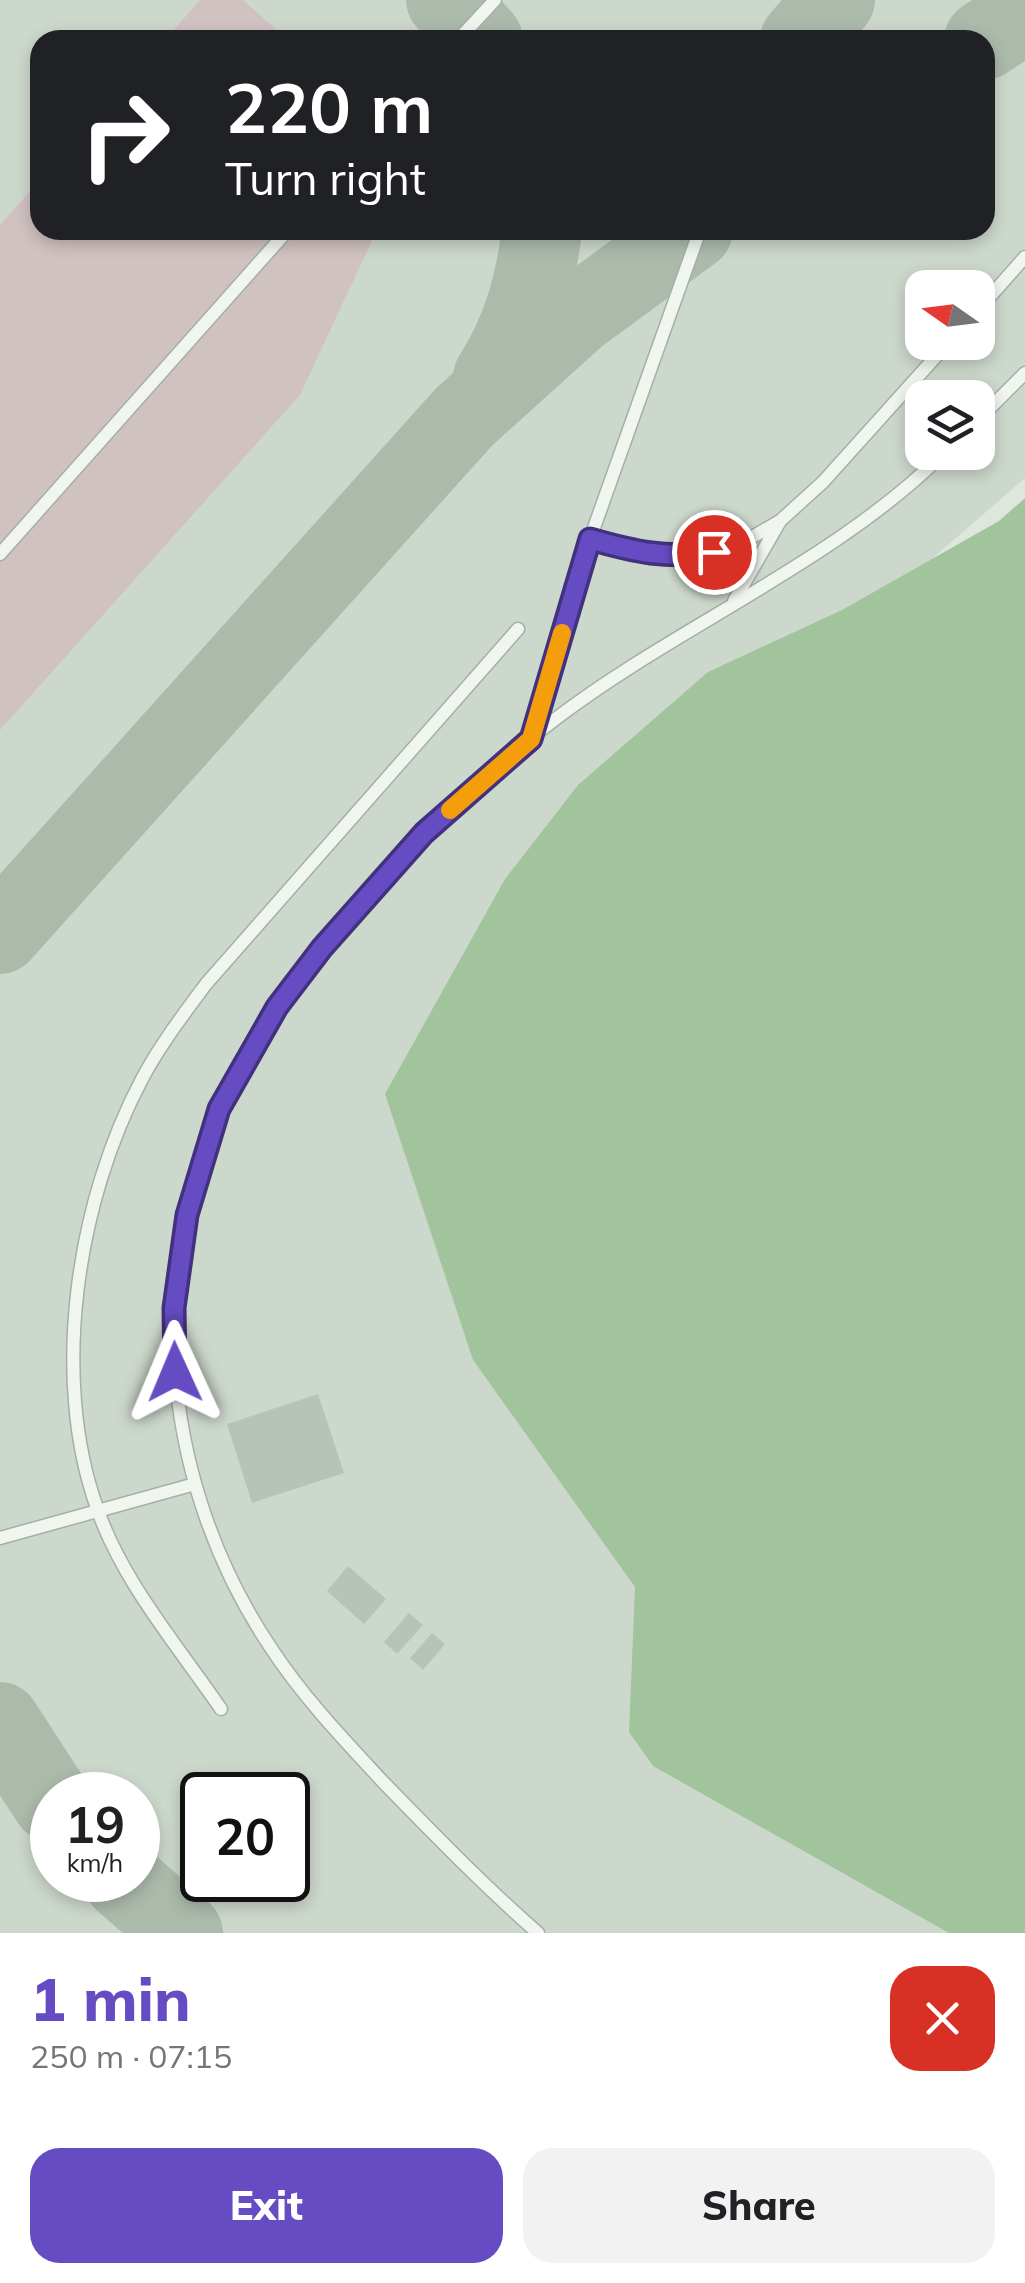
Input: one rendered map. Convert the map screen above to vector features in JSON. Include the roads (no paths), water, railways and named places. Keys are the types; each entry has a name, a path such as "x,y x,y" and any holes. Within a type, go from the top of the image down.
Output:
{"lane":[{"path":"467,30 494,0"},
{"path":"0,554 279,240"},
{"path":"531,739 590,539 696,240"},
{"path":"995,291 1025,258"},
{"path":"590,539 676,558 714,552 749,539 780,521 823,482 932,360"},
{"path":"995,403 1025,373"},
{"path":"538,1933 426,1827 304,1694 269,1646 222,1560 186,1456 176,1397 174,1308 187,1215 219,1109 277,1007 322,948 424,833 531,739 632,664 861,524 924,470"},
{"path":"732,603 780,521"},
{"path":"220,1709 136,1585 97,1510 86,1472 75,1409 75,1333 89,1222 104,1166 126,1112 171,1032 206,984 518,628"},
{"path":"0,1538 195,1484"}]}
